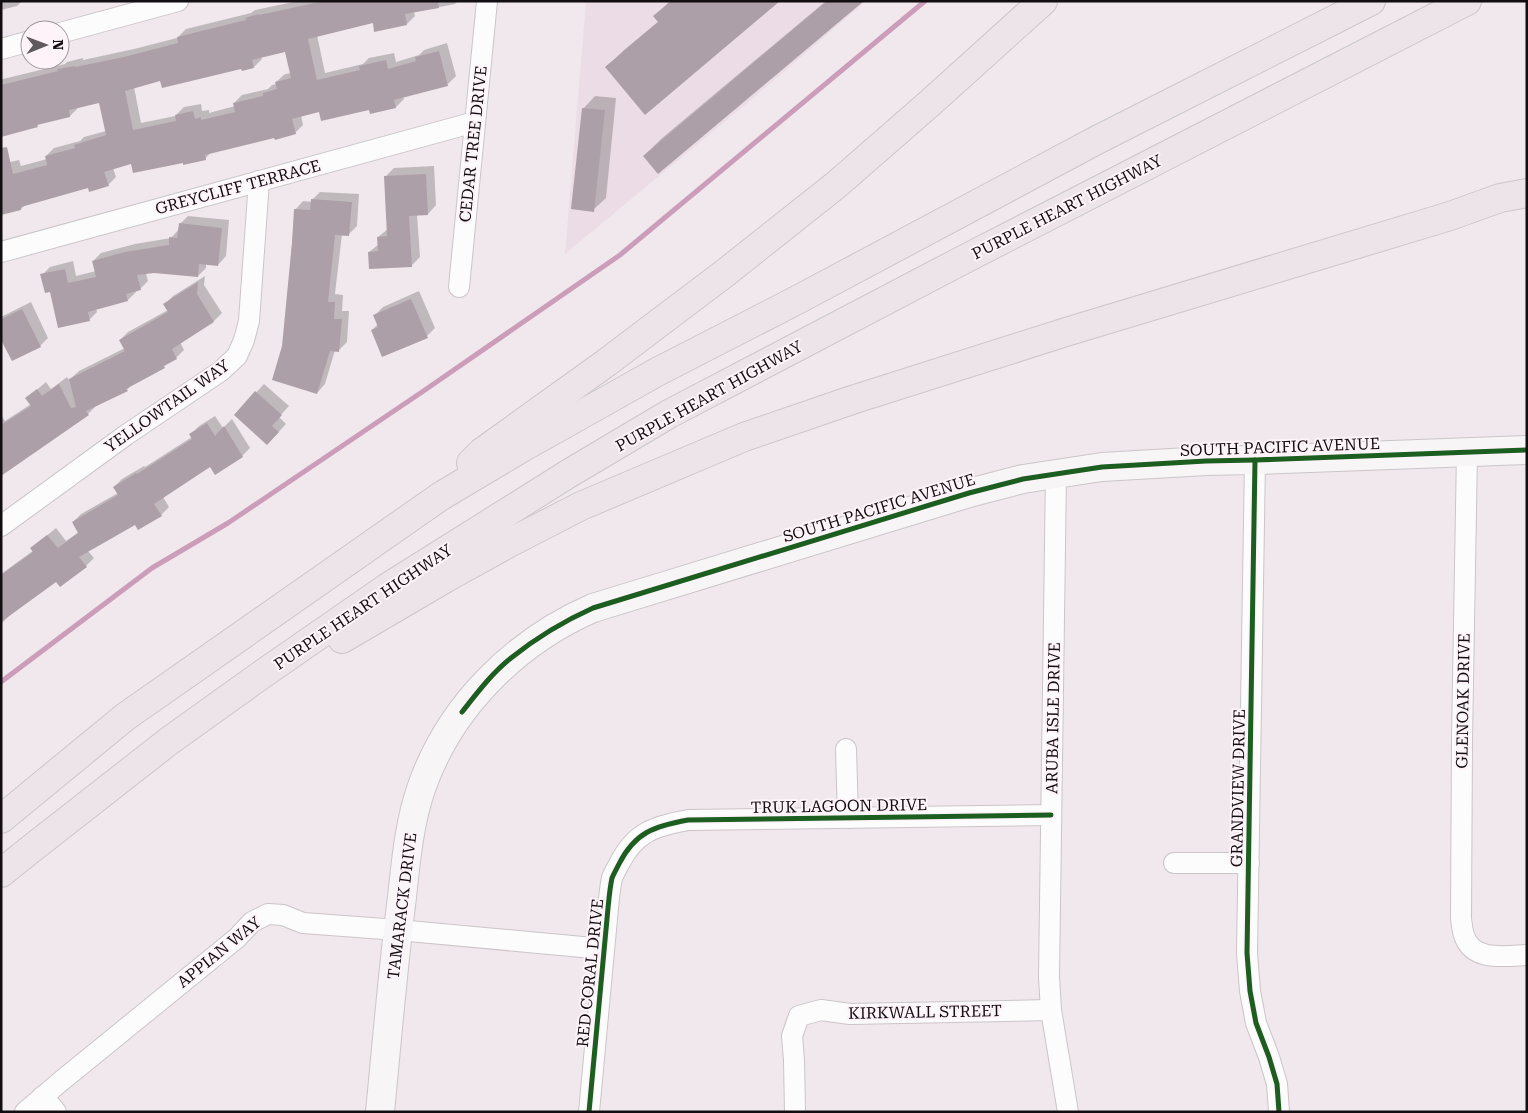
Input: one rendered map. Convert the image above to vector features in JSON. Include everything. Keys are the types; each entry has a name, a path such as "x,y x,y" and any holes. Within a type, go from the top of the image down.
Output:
{"highway":[{"path":"441,496 482,452 614,358 836,185 1043,1"},
{"path":"1,819 125,717 441,496 657,372 1097,140 1371,1"},
{"name":"PURPLE HEART HIGHWAY","path":"1,874 31,848 256,678 388,587 568,474 669,414 959,262 1467,1"},
{"path":"1500,198 1527,181"},
{"path":"169,742 438,582 511,542 581,506 744,437 1047,338 1450,216 1500,198 1527,193"}],"street":[{"path":"70,30 178,1"},
{"name":"CEDAR TREE DRIVE","path":"459,287 487,1"},
{"path":"1,49 20,44"},
{"name":"GREYCLIFF TERRACE","path":"1,252 475,122"},
{"name":"YELLOWTAIL WAY","path":"1,526 126,435 221,371 237,356 249,321 259,181"},
{"name":"SOUTH PACIFIC AVENUE","path":"462,712 496,672 511,658 565,622 593,608 969,493 1023,479 1102,467 1206,461 1527,450"},
{"name":"GLENOAK DRIVE","path":"1467,452 1461,919 1464,936 1471,948 1484,955 1527,956"},
{"name":"GRANDVIEW DRIVE","path":"1255,460 1247,954 1250,991 1256,1023 1269,1056 1277,1084 1279,1112"},
{"name":"ARUBA ISLE DRIVE","path":"1056,474 1049,977 1051,1010 1068,1112"},
{"name":"TAMARACK DRIVE","path":"380,1112 398,930 413,818 421,789 432,762 462,712"},
{"path":"846,749 848,818"},
{"name":"TRUK LAGOON DRIVE","path":"633,842 663,824 688,820 1051,815"},
{"name":"RED CORAL DRIVE","path":"589,1112 612,876 633,842"},
{"path":"1174,863 1249,863"},
{"name":"APPIAN WAY","path":"25,1112 237,938 252,922 268,914 283,915 303,922 604,949"},
{"name":"KIRKWALL STREET","path":"795,1112 792,1036 799,1016 821,1010 850,1014 1051,1010"},
{"path":"43,1096 56,1112"}],"shaded area":[{"path":"586,1 866,1 752,99 565,254"}],"building":[{"path":"324,1 438,1 439,8 405,14 407,25 374,32 373,23 308,39 317,80 360,70 359,66 386,60 388,69 416,61 415,57 439,51 448,86 394,100 396,108 370,114 369,110 321,121 319,112 292,119 296,134 205,155 206,160 133,173 131,164 104,172 109,186 89,192 88,188 21,207 21,210 1,215 1,148 7,147 13,174 47,165 45,156 75,148 74,145 106,135 99,103 69,110 70,117 37,125 38,127 1,137 1,85 58,70 70,70 70,67 124,57 178,43 177,37 246,20 245,18","holes":["285,52 291,78 275,82 277,89 263,93 263,96 233,103 235,112 201,120 201,117 195,119 193,111 175,115 176,121 133,130 125,91 160,81 162,88 241,69 242,71 254,68 252,60"]},
{"path":"671,1 780,1 645,115 605,67 658,22 653,16"},
{"path":"827,1 864,1 658,174 643,156"},
{"path":"582,108 605,110 594,212 571,209"},
{"path":"426,174 428,215 409,216 412,267 369,269 368,252 378,251 377,237 387,236 384,176"},
{"path":"311,199 352,202 349,236 335,235 328,302 335,302 334,319 342,319 339,352 330,351 317,394 272,380 282,346 294,209 310,210"},
{"path":"179,223 222,228 218,266 199,264 198,277 154,273 137,275 141,290 126,294 128,301 88,312 90,321 58,328 50,292 45,293 40,274 65,269 68,283 96,277 92,261 125,252 169,245 169,237 177,238"},
{"path":"198,282 197,294 214,322 172,349 177,359 164,366 165,368 126,389 128,391 86,411 89,415 1,476 1,425 31,406 25,398 37,389 42,396 59,384 71,408 76,407 69,379 125,351 119,340 168,312 163,304"},
{"path":"411,299 428,338 382,357 371,330 378,327 373,315"},
{"path":"22,309 41,347 12,361 1,340 1,319"},
{"path":"255,391 282,415 272,426 279,432 267,445 234,415"},
{"path":"207,423 215,436 224,426 243,457 215,475 210,467 154,504 162,516 138,530 135,525 79,557 87,567 60,587 56,582 1,622 1,575 33,552 30,548 47,535 58,548 78,533 72,522 118,495 113,487 192,439 189,434"}],"waterway":[{"path":"1,682 152,568 228,523 620,255 925,1"}],"cycle path":[{"path":"462,712 491,677 511,658 550,630 593,608 969,493 1023,479 1102,467 1206,461 1527,450"},
{"path":"1255,460 1247,953 1250,991 1256,1023 1277,1084 1279,1112"},
{"path":"589,1112 612,878 625,853 632,844 647,832 688,820 1051,815"}]}
